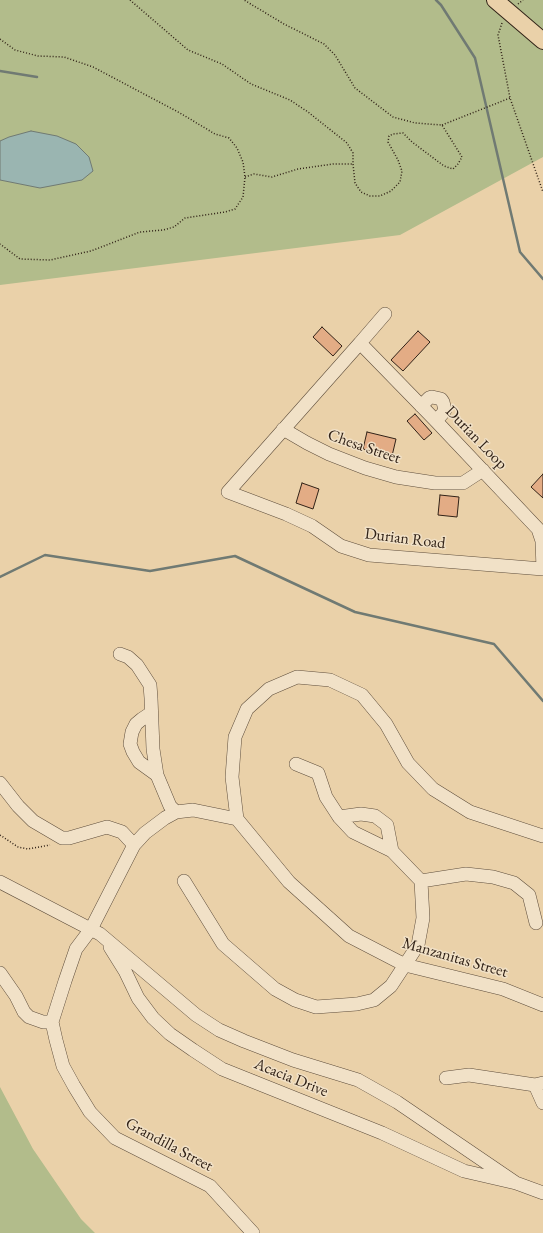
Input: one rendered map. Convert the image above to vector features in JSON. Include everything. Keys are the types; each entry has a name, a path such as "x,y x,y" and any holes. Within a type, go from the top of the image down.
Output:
{"main road":[{"path":"495,0 543,40"}],"street":[{"path":"283,429 386,314"},
{"name":"Durian Loop","path":"360,343 538,529 542,540 543,569"},
{"path":"421,406 432,397 440,399 443,402 445,410 436,421"},
{"name":"Chesa Street","path":"283,429 329,454 365,468 396,477 436,483 463,483 483,470"},
{"name":"Durian Road","path":"283,429 228,492 286,514 312,526 341,546 369,555 543,569"},
{"path":"120,654 128,657 137,665 150,685 153,749 157,775 170,806 176,812"},
{"path":"0,973 16,996 24,1012 29,1017 43,1022 52,1022 64,981 76,949 91,929 134,845 145,833 165,818 176,812 193,810 237,819 232,776 235,737 247,709 269,689 297,677 330,680 362,695 386,724 408,763 433,789 470,812 543,836"},
{"path":"151,713 136,724 132,732 130,744 139,762 157,775"},
{"path":"184,881 223,944 275,989 294,1000 316,1007 357,1004 374,1000 391,986 418,945 423,918 421,881 392,851 352,832 339,817 326,797 318,774 296,764"},
{"path":"0,783 18,806 33,821 62,838 68,838 107,827 122,832 134,845"},
{"path":"339,817 361,814 375,816 387,825 392,851"},
{"name":"Manzanitas Street","path":"237,819 288,882 349,936 405,965 503,989 543,1005"},
{"path":"421,881 466,874 492,877 514,883 529,895 536,924"},
{"name":"Acacia Drive","path":"0,882 102,936 196,1015 219,1030 293,1060 358,1080 397,1102 516,1183"},
{"name":"Acacia Drive","path":"102,936 125,971 138,998 152,1018 170,1034 222,1069 382,1133 464,1171 516,1183 543,1193"},
{"name":"Grandilla Street","path":"52,1022 64,1066 90,1112 115,1138 210,1186 253,1233"},
{"path":"446,1078 469,1075 539,1084 543,1102"}],"path":[{"path":"130,0 188,50 222,64 251,84 290,100 308,112 347,143 353,153 355,183 361,192 370,196 380,196 391,191 400,182 402,171 388,142 389,136 393,134 403,133 412,142 444,166 453,169 462,157 442,125"},
{"path":"244,0 284,24 324,44 335,55 355,88 382,110 394,117 415,123 442,125 510,98"},
{"path":"510,12 501,24 498,35 510,98 543,192"},
{"path":"0,39 15,50 38,56 64,57 93,67 180,113 215,134 228,138 237,148 243,162 245,177 243,197 235,209 185,218 174,226 163,230 140,232 91,251 50,260 20,259 0,244"},
{"path":"245,177 254,174 272,177 298,169 333,164 353,164"},
{"path":"0,835 18,847 28,849 53,844 62,838"}],"green space":[{"path":"0,0 543,0 543,157 400,235 0,285"},
{"path":"0,1087 33,1149 81,1219 95,1233 0,1233"}],"water":[{"path":"31,131 57,136 76,144 89,157 93,171 82,180 40,188 0,180 0,141"}],"building":[{"path":"322,327 342,346 333,356 313,337"},
{"path":"418,331 430,342 403,371 391,360"},
{"path":"415,414 432,433 424,440 407,421"},
{"path":"367,432 396,439 392,456 363,449"},
{"path":"543,474 543,498 531,487"},
{"path":"302,483 319,489 313,509 296,503"},
{"path":"440,495 459,497 457,517 438,515"}],"waterway":[{"path":"436,0 441,5 475,58 520,252 543,279"},
{"path":"0,71 37,77"},
{"path":"0,577 45,555 150,571 235,556 355,612 494,644 543,701"}]}
